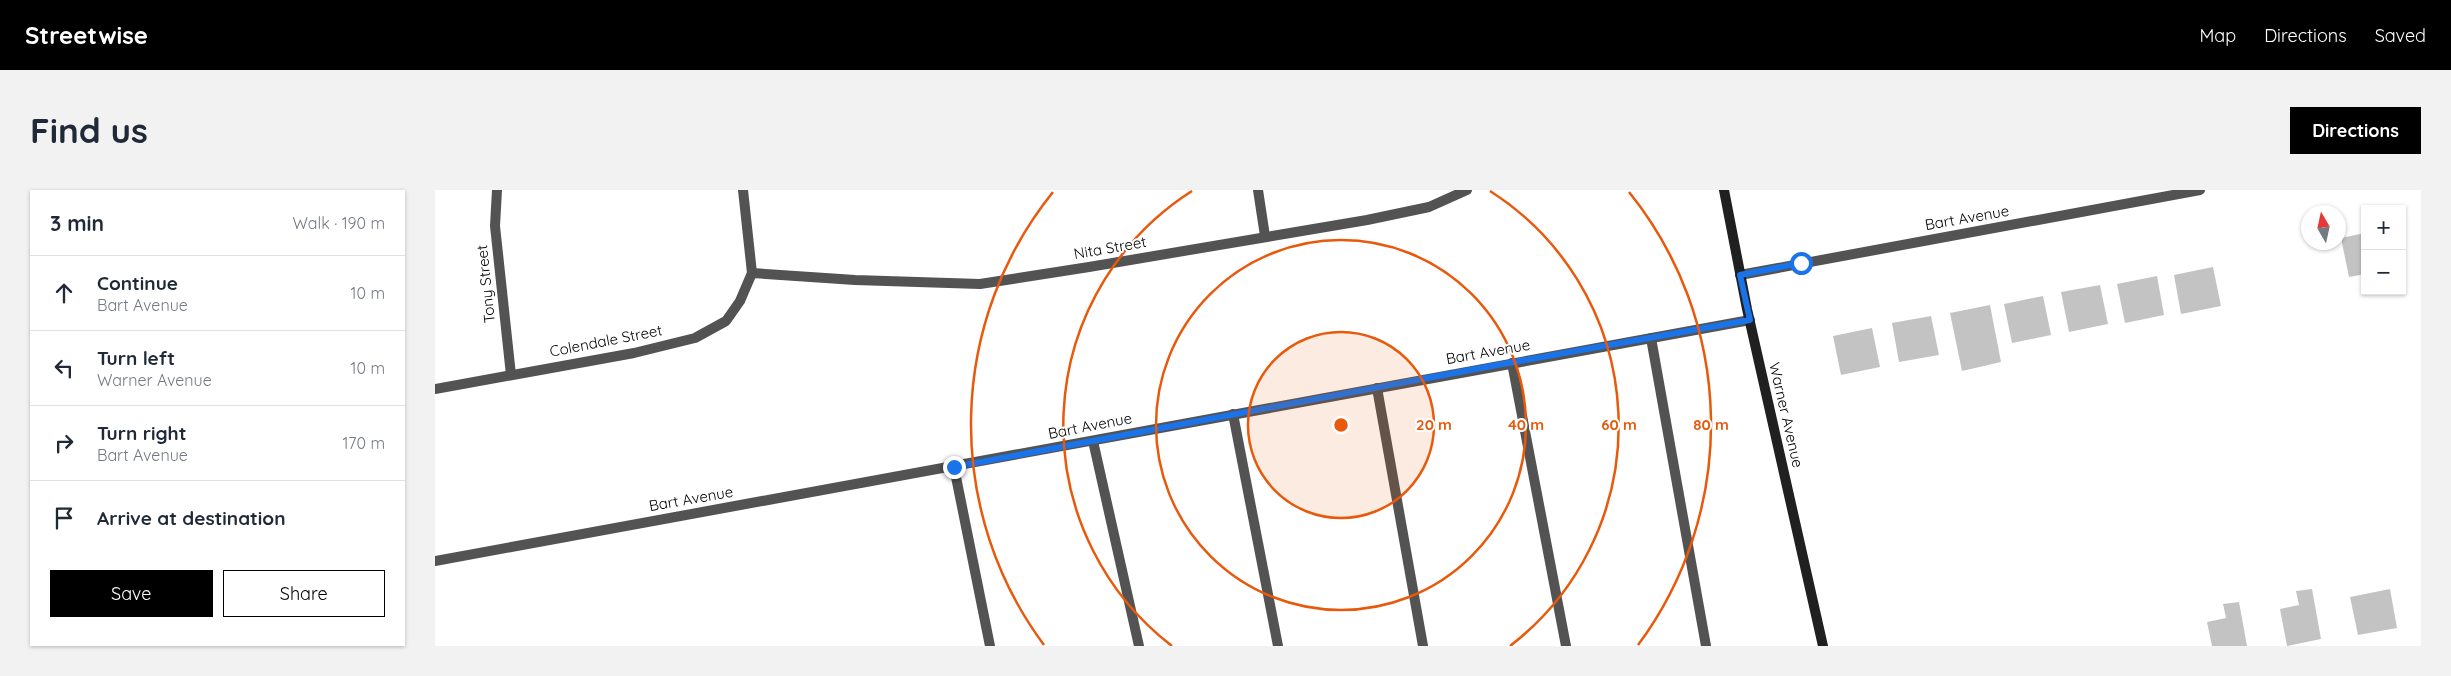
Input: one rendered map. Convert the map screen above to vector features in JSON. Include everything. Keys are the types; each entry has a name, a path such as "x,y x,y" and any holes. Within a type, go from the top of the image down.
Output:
{"street":[{"name":"Tony Street","path":"497,190 495,226 511,374"},
{"path":"743,190 752,273"},
{"path":"1258,190 1265,236"},
{"name":"Nita Street","path":"752,273 855,280 980,284 1367,220 1429,207 1467,190"},
{"name":"Warner Avenue","path":"1724,190 1740,275 1823,646"},
{"name":"Bart Avenue","path":"1740,275 2200,190"},
{"name":"Colendale Street","path":"435,389 634,353 695,338 726,321 740,301 752,273"},
{"name":"Bart Avenue","path":"435,561 1750,320"},
{"path":"1651,338 1706,646"},
{"path":"1512,363 1566,646"},
{"path":"1377,388 1423,646"},
{"path":"1233,414 1277,646"},
{"path":"1093,440 1139,646"},
{"path":"954,467 990,646"}],"building":[{"path":"2361,234 2361,275 2349,277 2343,250 2346,250 2346,237"},
{"path":"2213,267 2221,306 2181,314 2174,275"},
{"path":"2157,276 2164,315 2125,323 2117,284"},
{"path":"2100,285 2108,324 2069,332 2061,292"},
{"path":"2043,296 2051,335 2012,343 2004,304"},
{"path":"1990,305 2001,362 1962,371 1950,313"},
{"path":"1931,316 1939,355 1899,362 1892,323"},
{"path":"1872,328 1880,367 1841,375 1833,336"},
{"path":"2312,589 2321,639 2287,646 2280,609 2299,605 2296,591"},
{"path":"2390,589 2397,628 2358,635 2350,597"},
{"path":"2239,602 2247,646 2212,646 2207,622 2226,618 2223,604"}],"route":[{"path":"954,467 1497,365 1750,320 1740,275 1801,263"}]}
